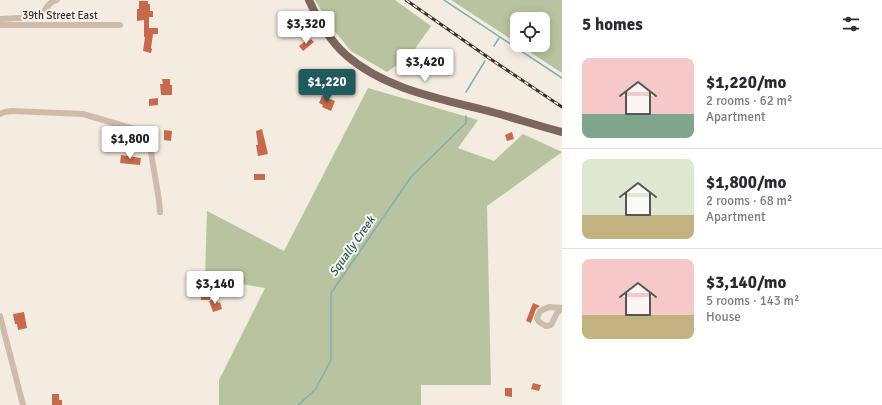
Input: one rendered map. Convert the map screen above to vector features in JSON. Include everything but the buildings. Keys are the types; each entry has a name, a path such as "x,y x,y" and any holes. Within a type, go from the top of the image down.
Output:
{"main road":[{"path":"309,0 325,30 335,43 356,63 380,78 408,89 562,132"}],"street":[{"path":"0,19 38,18 42,16 48,4 56,0"},
{"name":"39th Street East","path":"0,25 120,25"},
{"path":"0,114 12,111 77,113 148,133 151,136 152,141 152,157 160,212"},
{"path":"0,316 23,405"}],"green space":[{"path":"315,0 395,0 431,26 410,56 387,72 351,51 329,24"},
{"path":"451,0 562,0 562,73 530,52 550,52 550,12 510,12 510,38"},
{"path":"368,88 478,120 458,148 494,161 523,134 562,152 487,206 491,385 421,385 421,405 219,405 219,380 265,288 205,278 207,211 284,251"}],"waterway":[{"path":"444,0 562,78"},
{"name":"Squally Creek","path":"494,46 499,38"},
{"name":"Squally Creek","path":"466,92 485,61"},
{"name":"Squally Creek","path":"298,405 315,390 331,360 331,293 411,177 466,123 466,116"}],"railway":[{"path":"406,0 562,107"}]}
